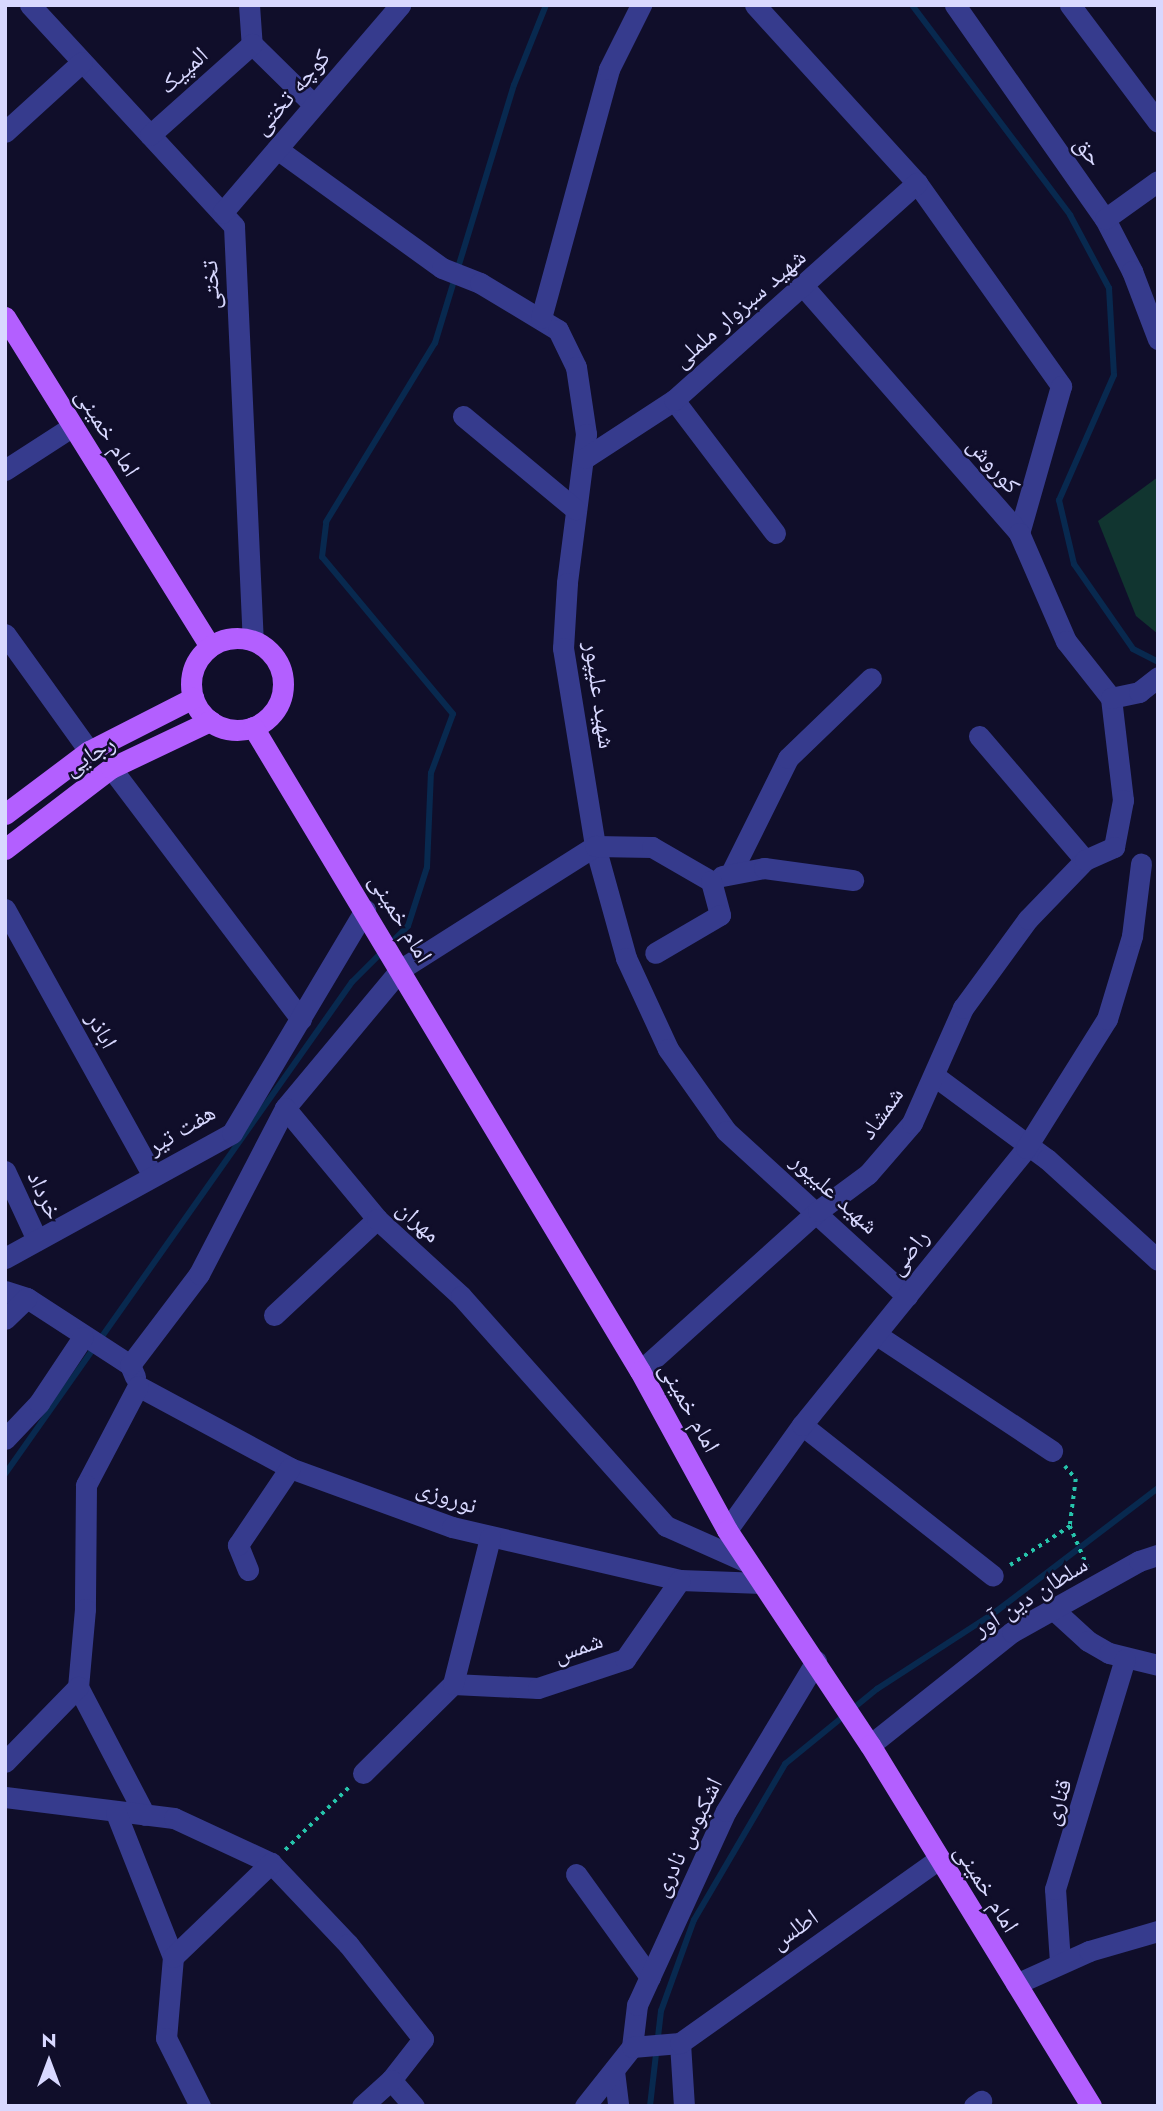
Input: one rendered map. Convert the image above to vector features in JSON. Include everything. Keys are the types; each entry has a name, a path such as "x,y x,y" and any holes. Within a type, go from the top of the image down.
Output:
{"main road":[{"name":"امام خمینی","path":"5,317 210,646"},
{"path":"238,638 253,641 277,661 282,692 267,719 253,727 230,729 210,722 193,698 193,670 210,646 238,638"},
{"name":"رجایی","path":"5,814 89,751 193,698"},
{"name":"رجایی","path":"5,849 111,768 210,722"},
{"name":"امام خمینی","path":"253,727 398,964 640,1371 727,1530 870,1745 1091,2106"}],"street":[{"name":"تختی","path":"30,5 233,226 253,641"},
{"path":"249,5 252,44 314,105"},
{"name":"کوچه تختی","path":"222,213 400,5"},
{"path":"541,318 609,69 641,5"},
{"path":"755,5 917,184 1060,386 1020,533"},
{"name":"حق","path":"955,5 1105,219 1132,271 1158,339"},
{"path":"1070,5 1158,122"},
{"name":"المپیک","path":"150,135 252,44"},
{"path":"5,132 82,62"},
{"name":"شهید علیپور","path":"277,149 442,268 480,284 558,330 576,367 585,458 575,509 564,648 595,846 626,958 668,1049 726,1131 818,1211 907,1296"},
{"path":"1105,219 1158,181"},
{"name":"شهید سبزوار ململی","path":"585,458 674,400 917,184"},
{"name":"کوروش","path":"804,287 1020,533 1066,641 1111,698"},
{"path":"674,400 775,534"},
{"path":"463,416 575,509"},
{"path":"5,470 73,426"},
{"path":"5,634 89,751"},
{"path":"1149,862 1114,847 1123,800 1111,698 1139,692 1158,677"},
{"path":"732,871 788,758 871,678"},
{"path":"979,736 1085,860"},
{"path":"111,768 301,1018"},
{"path":"130,1365 199,1274 285,1108 398,964 595,846 652,847 711,881 720,915 656,953"},
{"name":"شمشاد","path":"640,1371 818,1211 877,1164 912,1123 936,1077 963,1008 1028,919 1085,860 1114,847"},
{"name":"راضی","path":"727,1530 802,1425 1026,1147 1107,1018 1132,936 1149,862"},
{"path":"711,881 732,871 764,868 853,880"},
{"name":"اباذر","path":"5,909 153,1176"},
{"name":"هفت تیر","path":"5,1258 232,1133 365,911"},
{"path":"936,1077 1026,1147 1062,1171 1156,1256"},
{"name":"مهران","path":"285,1108 377,1219 461,1296 666,1526 747,1562"},
{"name":"خرداد","path":"5,1171 37,1240"},
{"path":"274,1315 377,1219"},
{"path":"5,1291 27,1298 130,1365 138,1386 86,1485 85,1609 78,1687 145,1815"},
{"path":"5,1319 27,1298"},
{"path":"877,1335 1052,1451"},
{"path":"5,1440 39,1403 83,1336"},
{"name":"نوروزی","path":"138,1386 290,1468 490,1538 680,1580 762,1583"},
{"path":"802,1425 993,1576"},
{"path":"248,1570 238,1545 290,1468"},
{"path":"363,1773 453,1684 490,1538"},
{"name":"سلطان دین آور","path":"870,1745 1012,1632 1158,1555"},
{"name":"شمس","path":"453,1684 538,1688 625,1659 680,1580"},
{"path":"1054,1610 1088,1641 1125,1659 1158,1665"},
{"name":"قناری","path":"1060,1962 1055,1889 1125,1659"},
{"name":"اشکبوس نادری","path":"632,2048 637,2006 726,1811 816,1661"},
{"path":"5,1762 78,1687"},
{"path":"5,1797 116,1813 174,1818 271,1863 348,1944 422,2039 391,2080 362,2106"},
{"path":"116,1813 173,1957 166,2038 200,2106"},
{"name":"اطلس","path":"680,2043 939,1859"},
{"path":"173,1957 271,1863"},
{"path":"576,1874 650,1977"},
{"path":"1016,1984 1060,1962 1158,1931"},
{"path":"585,2106 632,2048 680,2043 684,2106"},
{"path":"614,2071 618,2106"},
{"path":"391,2080 414,2106"}],"path":[{"path":"1052,1451 1076,1479 1070,1526 1096,1586"},
{"path":"993,1576 1070,1526"},
{"path":"271,1863 363,1773"}],"green space":[{"path":"1158,477 1158,634 1136,616 1098,521"}],"waterway":[{"path":"5,1474 352,982 408,926 427,867 431,773 453,714 322,557 326,522 435,343 514,85 546,5"},
{"path":"912,5 1070,215 1109,288 1114,375 1059,500 1074,564 1133,649 1158,662"},
{"path":"650,2106 661,2011 694,1920 785,1764 877,1689 994,1613 1158,1488"}]}
